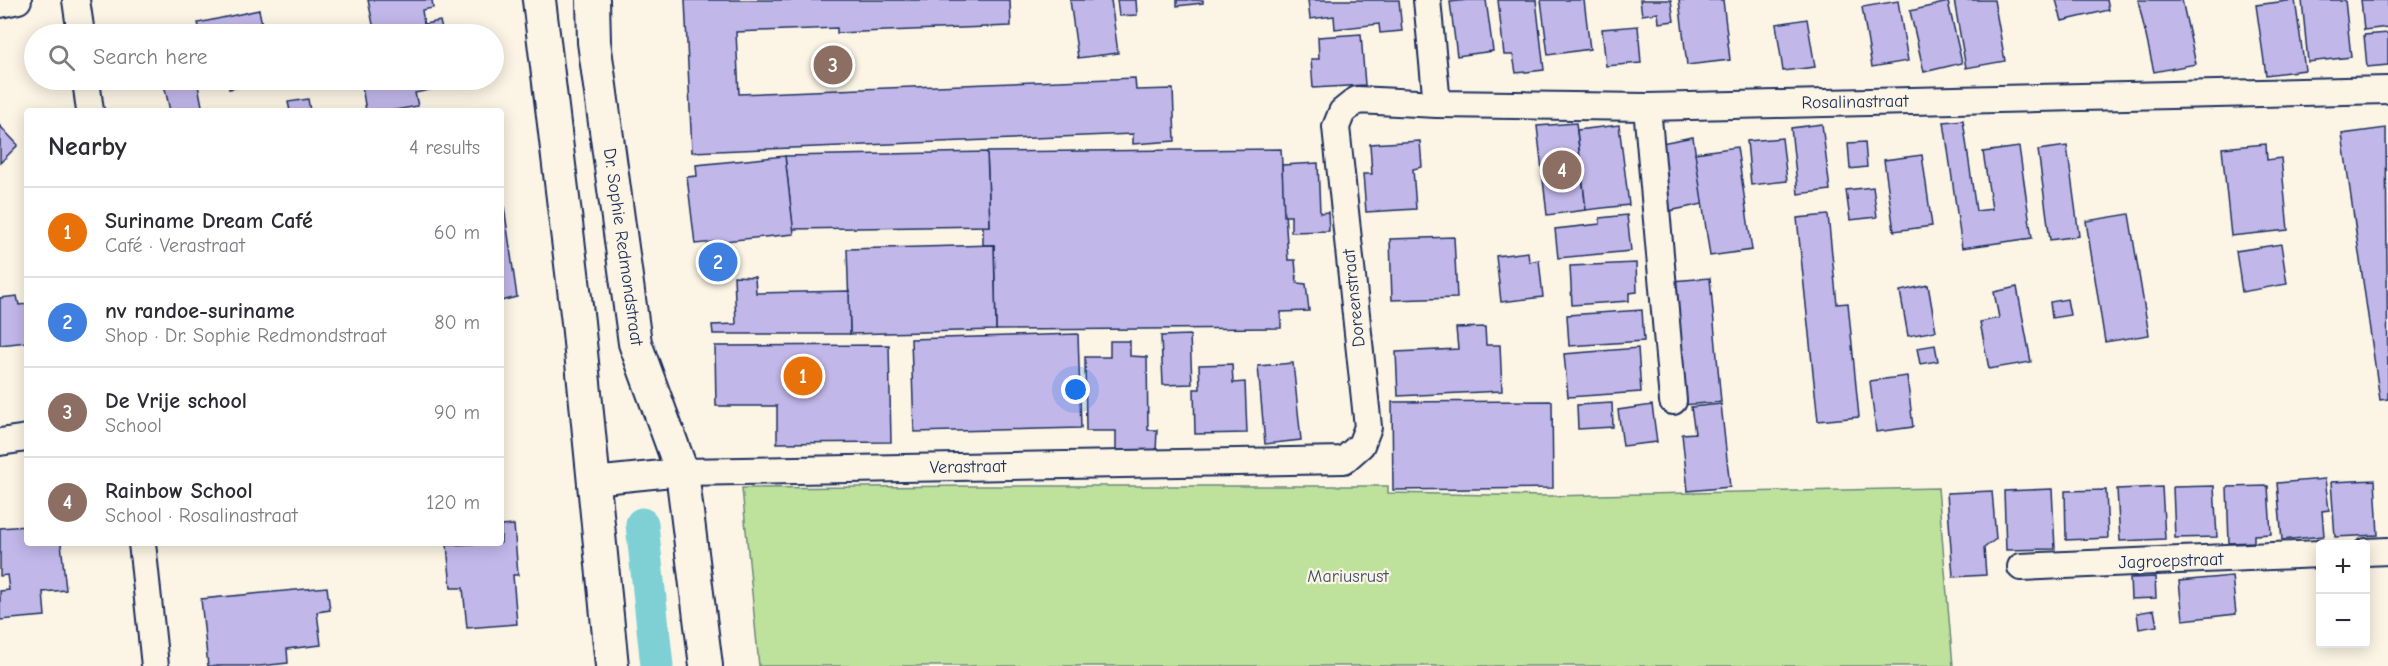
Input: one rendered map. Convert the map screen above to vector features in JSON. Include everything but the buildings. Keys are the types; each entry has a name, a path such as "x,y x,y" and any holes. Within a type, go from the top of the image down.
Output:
{"street":[{"path":"0,4 18,0"},
{"path":"76,0 80,24"},
{"path":"539,0 578,322 612,666"},
{"name":"Dr. Sophie Redmondstraat","path":"593,0 594,42 635,343 682,472 706,666"},
{"path":"1427,0 1437,104"},
{"path":"87,90 90,108"},
{"name":"Rosalinastraat","path":"1336,127 1342,112 1358,100 1437,104 1647,107 2388,90"},
{"path":"1647,107 1673,402"},
{"name":"Doreenstraat","path":"1336,127 1368,427 1361,445 1344,460"},
{"path":"0,442 24,438"},
{"name":"Verastraat","path":"592,481 682,472 1344,460"},
{"path":"142,546 155,666"},
{"path":"2370,552 2388,551"},
{"name":"Jagroepstraat","path":"2021,567 2316,554"}],"green space":[{"name":"Mariusrust","path":"1388,486 1388,493 1549,496 1938,488 1953,666 759,666 742,488"}],"waterway":[{"path":"642,524 657,666"}],"place":[{"name":"De Vrije school","path":"833,65"},
{"name":"Rainbow School","path":"1562,170"},
{"name":"nv randoe-suriname","path":"718,262"},
{"name":"Suriname Dream Café","path":"803,376"}]}
